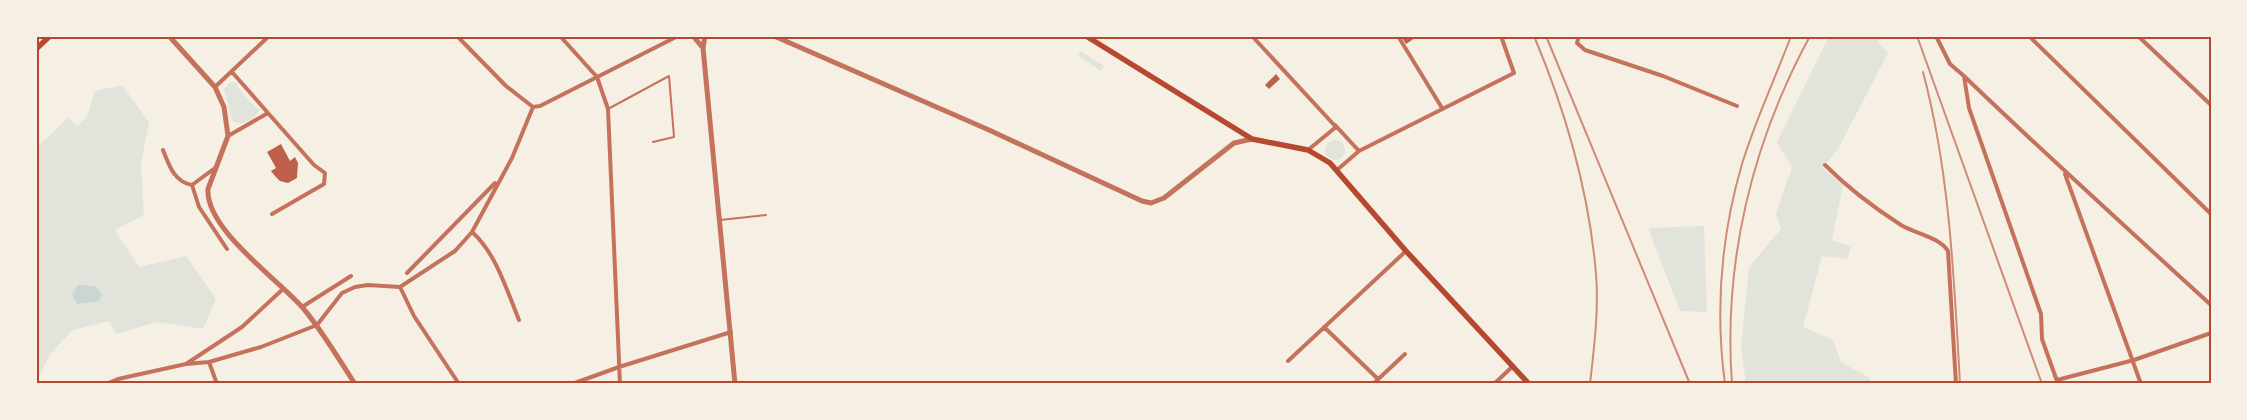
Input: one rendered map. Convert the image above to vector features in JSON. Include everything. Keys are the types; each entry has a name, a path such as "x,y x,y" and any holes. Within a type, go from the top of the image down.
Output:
{"main road":[{"path":"36,48 50,36"},
{"path":"1086,36 1252,138 1308,150 1318,154 1337,170 1406,251 1529,383"}],"street":[{"path":"169,36 215,88 224,107 228,136 208,189 208,198 213,212 235,240 302,307 317,325 355,384"},
{"path":"215,88 269,36"},
{"path":"457,36 506,86 533,107 540,106 678,36"},
{"path":"560,36 597,77 608,109 620,384"},
{"path":"693,36 703,48"},
{"path":"705,36 703,48 736,384"},
{"path":"774,36 980,126 1142,201 1151,203 1168,195 1234,143 1252,138"},
{"path":"1252,36 1358,151"},
{"path":"1398,36 1442,108"},
{"path":"1337,170 1358,151 1514,72 1501,36"},
{"path":"1578,36 1577,43 1585,50 1663,76 1737,106"},
{"path":"1936,36 1950,64 2065,174 2120,220 2211,305"},
{"path":"2029,36 2210,211"},
{"path":"2138,36 2211,104"},
{"path":"232,72 314,165 325,173 324,184 272,214"},
{"path":"1964,76 1969,108 2041,314 2042,339 2057,382 2133,360 2211,333"},
{"path":"106,384 118,378 186,364 209,362 261,347 317,325 342,293 356,287 400,287 455,251 472,232 498,180 512,158 533,107"},
{"path":"228,136 268,113"},
{"path":"1308,150 1336,127"},
{"path":"163,150 177,179 192,185"},
{"path":"192,185 218,164"},
{"path":"1825,165 1915,234 1941,243 1948,251 1956,384"},
{"path":"2065,174 2142,384"},
{"path":"407,273 498,180"},
{"path":"192,185 199,207 227,249"},
{"path":"472,232 481,240 497,269 519,320"},
{"path":"1288,361 1406,251"},
{"path":"302,307 351,276"},
{"path":"400,287 414,316 459,384"},
{"path":"186,364 242,327 283,289"},
{"path":"1324,328 1378,380"},
{"path":"572,384 619,367 731,332"},
{"path":"1373,384 1405,354"},
{"path":"209,362 217,384"},
{"path":"1494,384 1513,366"}],"lane":[{"path":"608,109 669,76 674,137 653,142"},
{"path":"720,220 766,215"}],"shaded area":[{"path":"1829,36 1881,36 1878,43 1888,53 1838,149 1822,168 1843,185 1832,240 1851,247 1847,259 1822,256 1803,327 1833,340 1841,362 1870,378 1871,384 1746,384 1741,346 1749,267 1781,229 1776,214 1792,167 1777,142"},
{"path":"1081,51 1104,66 1101,71 1078,56"},
{"path":"230,82 238,83 237,86 255,107 260,109 253,118 239,123 232,120 224,89"},
{"path":"122,85 149,122 141,165 144,215 115,230 139,267 186,256 216,299 203,329 157,322 116,334 109,321 73,330 50,354 36,384 36,148 68,118 78,126 87,117 95,91"},
{"path":"1335,140 1342,143 1345,150 1342,157 1335,160 1328,157 1325,150 1328,143"},
{"path":"1704,226 1707,312 1680,311 1648,228"},
{"path":"78,285 95,286 102,294 99,301 77,304 72,294"}],"building":[{"path":"1401,36 1418,36 1406,44"},
{"path":"1276,74 1280,79 1269,89 1265,85"},
{"path":"281,144 290,161 295,157 298,163 297,178 288,183 280,181 271,171 276,168 267,152"}],"railway":[{"path":"1534,36 1566,123 1582,182 1593,243 1597,301 1590,384"},
{"path":"1546,36 1690,384"},
{"path":"1725,384 1720,329 1720,301 1729,218 1747,148 1791,36"},
{"path":"1732,384 1730,338 1732,293 1737,248 1746,204 1757,161 1772,118 1810,36"},
{"path":"1917,36 2042,384"},
{"path":"1923,72 1932,110 1945,187 1953,266 1960,384"}]}
